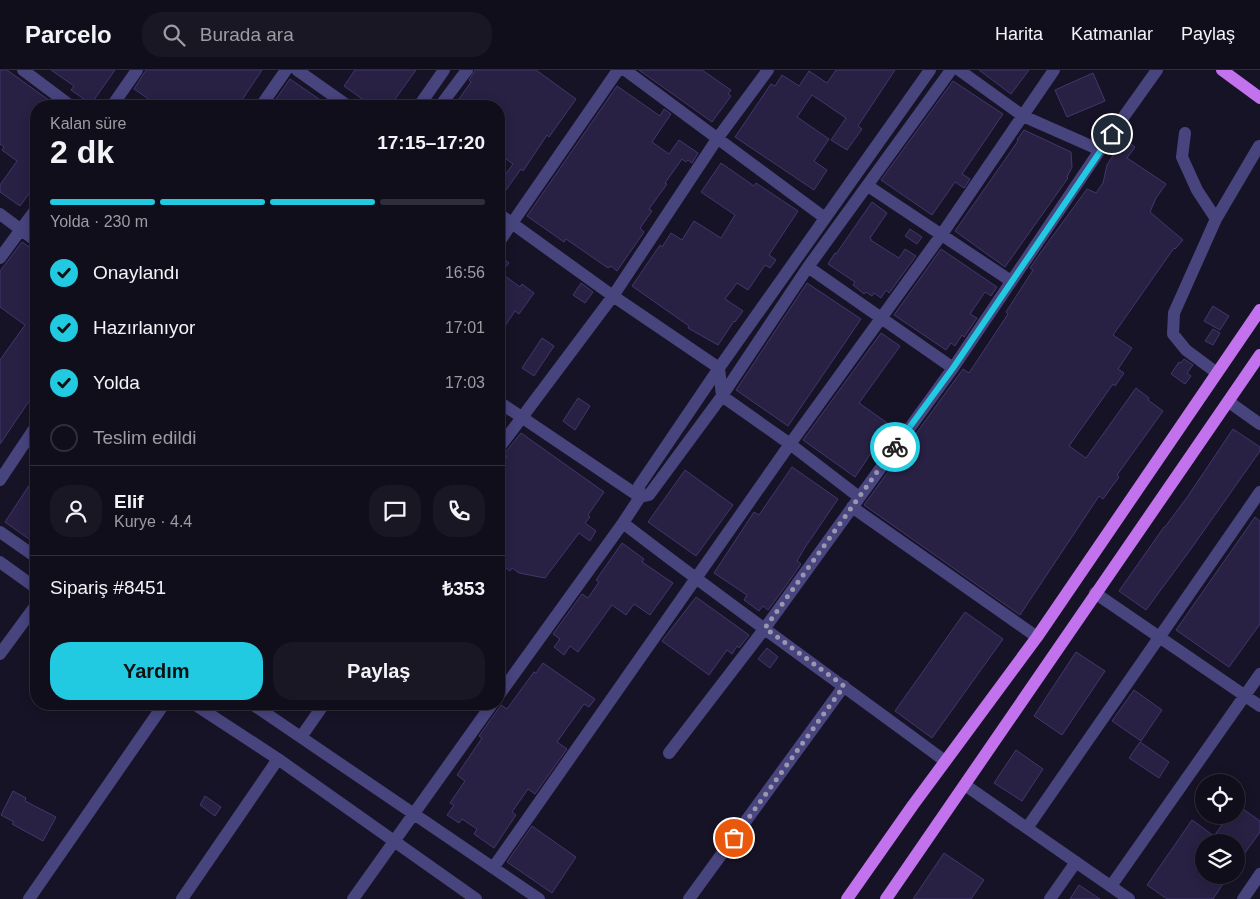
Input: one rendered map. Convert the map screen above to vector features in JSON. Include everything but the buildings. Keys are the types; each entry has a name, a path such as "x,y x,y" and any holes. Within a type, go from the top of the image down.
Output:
{"main road":[{"path":"1222,70 1260,98"},
{"path":"847,899 944,761 1037,637 1260,310"},
{"path":"886,899 1260,355"}],"street":[{"path":"24,70 63,100"},
{"path":"116,100 137,70"},
{"path":"265,100 286,70"},
{"path":"297,70 340,100"},
{"path":"423,100 444,70"},
{"path":"444,100 466,70"},
{"path":"505,233 618,70"},
{"path":"624,70 825,218"},
{"path":"505,439 613,296 717,139 768,70"},
{"path":"505,687 623,523 640,497 639,486 719,368 930,70"},
{"path":"505,407 640,497 648,495 722,396 808,267 951,70"},
{"path":"959,70 1023,116 1100,150"},
{"path":"493,868 790,444 942,234 1054,70"},
{"path":"669,753 765,628 953,368 1100,150 1157,70"},
{"path":"1185,132 1182,158 1197,190 1216,219"},
{"path":"1217,373 1186,350 1173,334 1174,313 1216,219 1259,146"},
{"path":"868,186 1011,281"},
{"path":"0,214 30,237"},
{"path":"0,258 30,217"},
{"path":"505,218 613,296 719,368 722,396 790,444 855,502 1037,637"},
{"path":"808,267 953,368"},
{"path":"1229,402 1260,424"},
{"path":"0,480 30,435"},
{"path":"1027,828 1260,492"},
{"path":"623,523 696,580 765,628 944,761"},
{"path":"0,532 30,553"},
{"path":"0,562 30,584"},
{"path":"1095,593 1260,706"},
{"path":"0,654 30,612"},
{"path":"1111,886 1260,674"},
{"path":"689,899 844,686"},
{"path":"29,899 160,710"},
{"path":"203,710 278,759 476,899"},
{"path":"261,710 539,899"},
{"path":"301,737 320,710"},
{"path":"353,899 488,710"},
{"path":"182,899 278,759"},
{"path":"965,785 1129,899"},
{"path":"1050,899 1076,862"},
{"path":"1243,899 1260,874"}],"way so far":[{"path":"734,838 844,686 765,628 895,447"}],"route":[{"path":"895,447 953,368 1112,134"}]}
